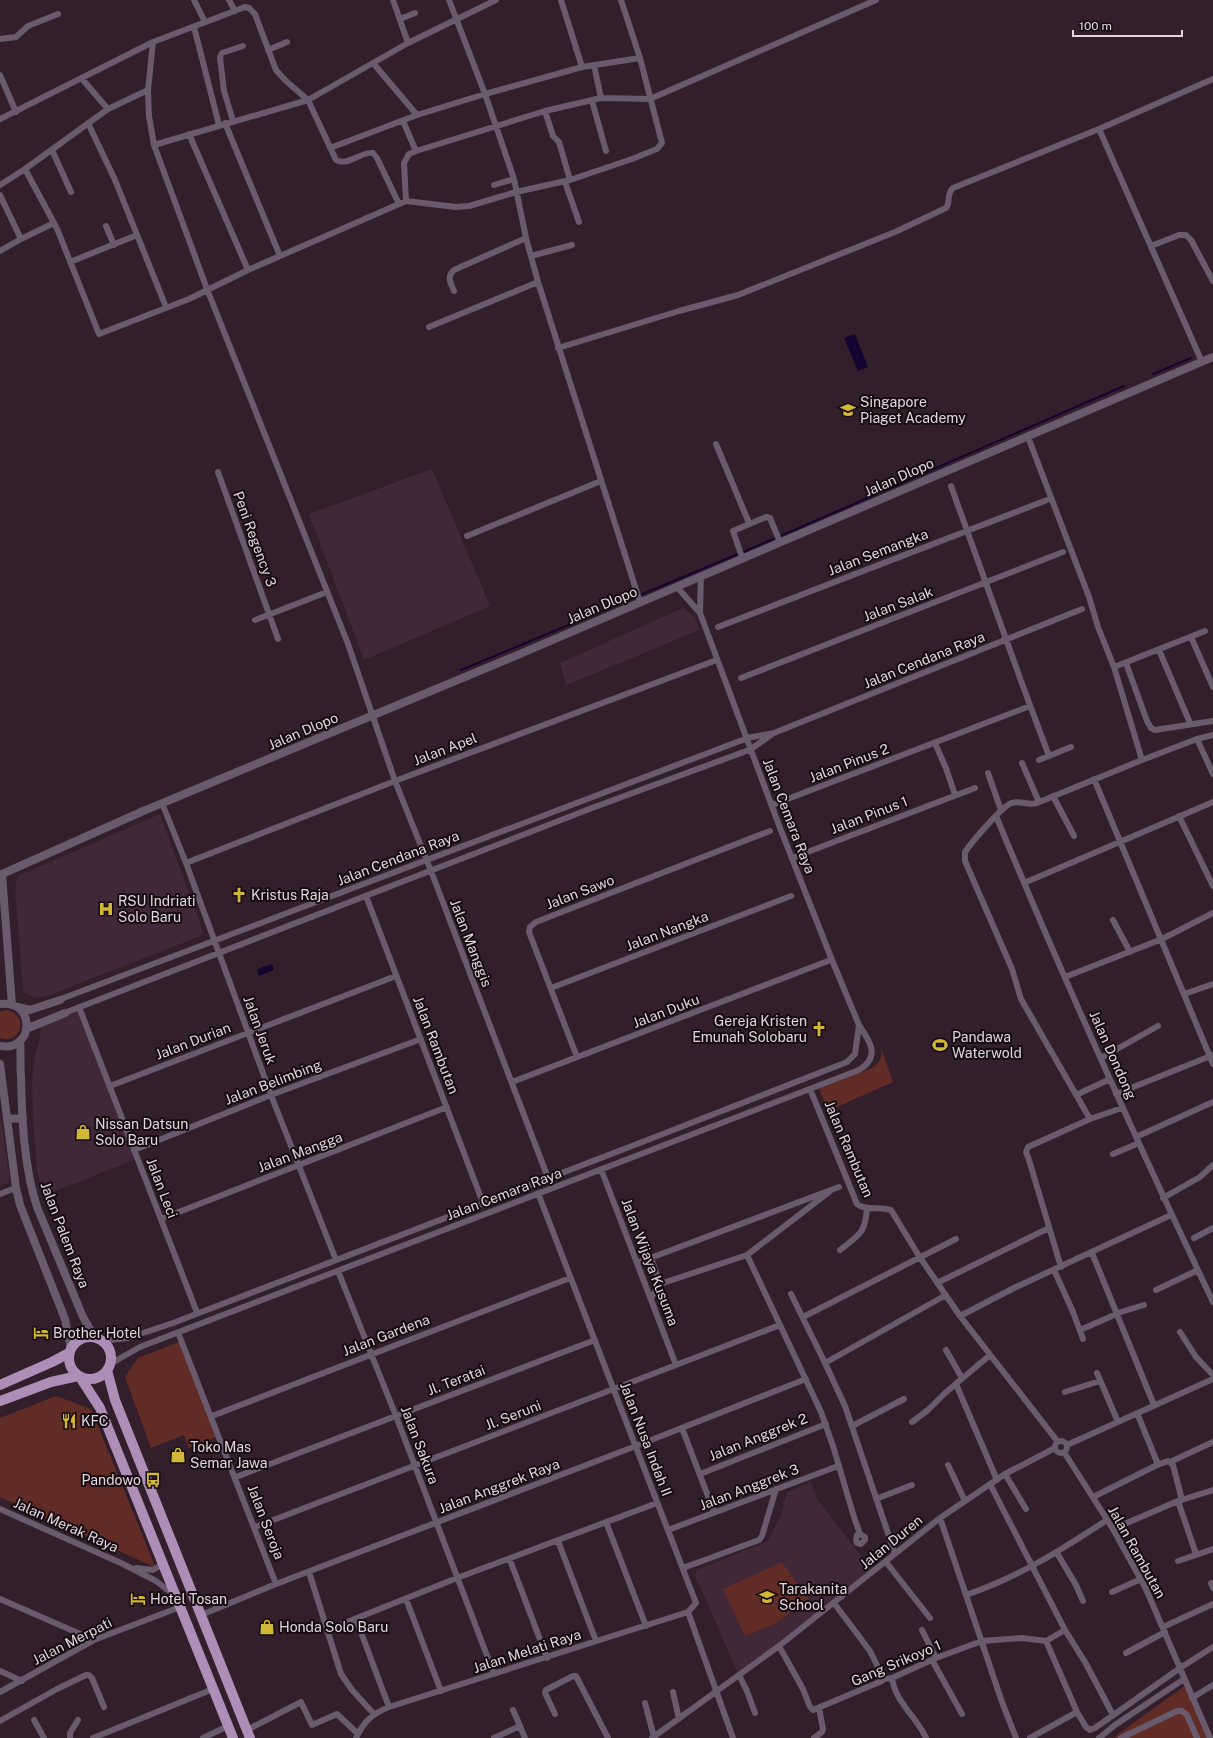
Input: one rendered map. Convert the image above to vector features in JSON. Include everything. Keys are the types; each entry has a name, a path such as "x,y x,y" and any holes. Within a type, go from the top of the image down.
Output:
{"main road":[{"path":"0,1385 52,1362 70,1351 81,1339 99,1340 110,1351 109,1367 115,1400 248,1734"},
{"path":"70,1351 70,1366 100,1408 232,1738"},
{"path":"0,1401 51,1382 79,1377 92,1379 98,1378 109,1367"},
{"path":"121,1460 137,1454"}],"street":[{"path":"194,0 205,22"},
{"path":"229,0 235,11"},
{"path":"393,0 408,42"},
{"path":"448,0 457,19 485,94 514,180 526,238 538,282 639,598"},
{"path":"154,145 308,100 408,42 496,0"},
{"path":"561,0 582,67"},
{"path":"25,169 58,230 98,334 189,299 248,270 406,201 456,207 479,204 516,192 568,181 632,159 661,146 662,140 650,100 640,58 620,0"},
{"path":"406,201 404,163 409,154 416,151 545,111 601,98 650,100 876,0"},
{"path":"0,119 153,42 245,7 252,10 272,62 280,75 308,100 336,160 340,162 347,161 368,153 375,155 399,204"},
{"path":"400,19 416,13"},
{"path":"0,39 16,37 28,26 58,14"},
{"path":"194,27 222,124 280,256"},
{"name":"Jalan Manggis","path":"153,42 148,90 149,116 154,145 207,290 348,644 395,781 431,871 548,1178"},
{"path":"268,50 287,42"},
{"path":"233,121 224,91 220,57 222,53 243,46"},
{"path":"330,148 416,115 485,94 582,67 640,58"},
{"path":"373,63 416,115"},
{"path":"594,65 601,98"},
{"path":"0,76 16,112"},
{"path":"82,79 108,109"},
{"path":"558,348 679,311 738,295 895,232 946,208 948,206 949,194 953,188 1099,129 1213,79"},
{"path":"0,185 52,150 108,109 148,90"},
{"path":"592,101 606,151"},
{"path":"545,111 552,136 559,142 579,222"},
{"path":"403,120 416,151"},
{"path":"88,123 115,180 166,307"},
{"path":"1099,129 1200,358"},
{"path":"190,134 248,270"},
{"path":"52,150 71,192"},
{"path":"494,185 514,180"},
{"path":"0,195 22,238"},
{"path":"0,251 22,238 54,223"},
{"path":"106,226 114,245"},
{"path":"70,262 137,235"},
{"path":"1151,246 1179,235 1186,235 1191,240 1213,282"},
{"path":"454,291 449,274 454,270 526,238"},
{"path":"531,256 572,245"},
{"path":"429,327 538,282"},
{"name":"Jalan Dlopo","path":"1,874 141,812 373,716 639,598 677,587 779,538 1028,437 1200,358 1213,357"},
{"path":"1028,437 1114,667 1142,760"},
{"path":"716,444 749,523"},
{"name":"Peni Regency 3","path":"218,472 278,639"},
{"path":"467,536 601,481"},
{"path":"951,486 1020,680 1049,756"},
{"name":"Jalan Semangka","path":"718,626 1047,500"},
{"path":"742,556 733,531 749,523 768,517 779,538"},
{"name":"Jalan Salak","path":"741,678 1063,552"},
{"path":"700,613 701,576"},
{"path":"677,587 700,613"},
{"path":"255,620 327,592"},
{"name":"Jalan Cendana Raya","path":"60,1000 214,940 746,739 774,733 1082,609"},
{"name":"Jalan Cemara Raya","path":"109,1367 132,1350 859,1070 867,1064 871,1056 869,1040 859,1025 832,960 750,750 700,613"},
{"path":"1114,667 1205,631"},
{"path":"1191,637 1213,687"},
{"path":"1159,650 1190,724"},
{"name":"Jalan Apel","path":"186,864 395,781 714,661"},
{"path":"1126,663 1147,721 1151,728 1155,730 1213,721"},
{"name":"Jalan Pinus 2","path":"772,805 1030,706"},
{"name":"Jalan Cendana Raya","path":"66,1012 592,808 750,750 774,733"},
{"path":"1090,1119 1021,999 1012,969 965,861 964,855 966,850 1001,810 1012,802 1031,804 1039,802 1142,760 1213,734"},
{"path":"1197,739 1213,774"},
{"path":"935,743 955,795"},
{"path":"1039,760 1071,748"},
{"path":"1022,763 1039,802"},
{"path":"988,773 1001,810"},
{"path":"1094,779 1211,1056 1213,1064"},
{"name":"Jalan Pinus 1","path":"792,858 975,788"},
{"path":"1053,796 1074,836"},
{"path":"588,799 592,808"},
{"path":"1024,883 1213,802"},
{"name":"Jalan Jeruk","path":"164,808 271,1095 336,1260"},
{"name":"Jalan Dondong","path":"996,816 1122,1108 1213,1302"},
{"path":"1178,816 1213,886"},
{"name":"Jalan Sawo","path":"577,1057 529,932 532,925 770,831"},
{"path":"0,1046 11,1046 20,1041 26,1029 26,1019 15,1006 3,933 1,874"},
{"name":"Jalan Rambutan","path":"366,896 483,1203"},
{"name":"Jalan Nangka","path":"551,988 792,896"},
{"path":"1065,977 1162,939 1213,913"},
{"path":"1113,920 1130,952"},
{"name":"Jalan Duku","path":"512,1082 828,961"},
{"name":"Jalan Durian","path":"110,1086 396,976"},
{"path":"1184,994 1213,984"},
{"path":"0,1004 30,1010 60,1000"},
{"name":"Jalan Leci","path":"79,1007 196,1310"},
{"path":"26,1029 66,1012"},
{"name":"Jalan Cemara Raya","path":"99,1340 128,1338 173,1323 847,1062 856,1052 859,1025"},
{"path":"1101,1058 1158,1026"},
{"name":"Jalan Belimbing","path":"134,1150 271,1095 421,1039"},
{"name":"Jalan Palem Raya","path":"20,1041 23,1118 32,1190 83,1317 99,1340"},
{"path":"1116,1094 1211,1056"},
{"name":"Jalan Palem Raya","path":"0,1064 16,1188 20,1205 67,1324 70,1351"},
{"path":"815,1074 819,1085"},
{"path":"1076,1095 1110,1079"},
{"name":"Jalan Rambutan","path":"810,1089 856,1203 861,1207 891,1210 919,1256 960,1316 1057,1445"},
{"path":"1113,1154 1137,1140 1213,1102"},
{"name":"Jalan Mangga","path":"161,1219 447,1107"},
{"path":"1061,1267 1026,1152 1028,1147 1090,1119 1122,1108"},
{"path":"7,1119 23,1118"},
{"path":"650,1139 653,1149"},
{"path":"1163,1198 1200,1177 1213,1165"},
{"name":"Jalan Wijaya Kusuma","path":"601,1169 676,1365"},
{"path":"637,1263 839,1187"},
{"path":"0,1194 16,1188"},
{"path":"651,1298 660,1284 747,1254 829,1192"},
{"name":"Jalan Nusa Indah II","path":"538,1193 696,1603 688,1612"},
{"path":"840,1250 862,1232 867,1220 867,1208"},
{"path":"960,1316 1014,1288 1171,1215"},
{"path":"448,1216 452,1227"},
{"path":"937,1283 1049,1228"},
{"path":"1194,1238 1213,1228"},
{"path":"803,1317 919,1256 956,1239"},
{"path":"1092,1253 1154,1405"},
{"path":"747,1254 826,1424 860,1534"},
{"path":"651,1258 660,1284"},
{"path":"45,1266 60,1260"},
{"path":"1054,1270 1073,1312 1083,1339"},
{"path":"1156,1290 1198,1270"},
{"name":"Jalan Sakura","path":"338,1271 372,1353 494,1674"},
{"name":"Jalan Gardena","path":"212,1416 372,1353 570,1278"},
{"path":"791,1294 825,1363 852,1426 895,1554"},
{"path":"825,1363 946,1295"},
{"path":"1080,1330 1117,1314 1144,1305"},
{"name":"Jl. Seruni","path":"255,1527 780,1325"},
{"path":"1180,1332 1196,1357 1213,1375"},
{"name":"Jalan Seroja","path":"180,1335 276,1584"},
{"name":"Jl. Teratai","path":"236,1477 595,1340"},
{"path":"946,1350 962,1378"},
{"path":"912,1422 928,1410 962,1378 990,1355"},
{"path":"1097,1373 1118,1422"},
{"name":"Jalan Anggrek Raya","path":"201,1615 276,1584 806,1379"},
{"path":"1067,1445 1213,1379"},
{"path":"1065,1392 1100,1381"},
{"path":"956,1384 997,1480"},
{"path":"852,1426 904,1399"},
{"path":"1137,1413 1158,1464"},
{"name":"Jalan Anggrek 2","path":"700,1474 826,1424"},
{"path":"682,1428 714,1512"},
{"path":"1063,1442 1067,1445 1067,1449 1064,1452 1059,1452 1057,1445 1063,1442"},
{"path":"1094,1497 1158,1464 1170,1462 1213,1442"},
{"name":"Jalan Duren","path":"653,1737 779,1646 940,1518 1005,1474 1057,1445"},
{"name":"Jalan Rambutan","path":"1064,1452 1108,1520 1141,1579 1210,1738"},
{"path":"1170,1462 1196,1554"},
{"path":"948,1465 965,1501"},
{"name":"Jalan Anggrek 3","path":"668,1530 838,1466"},
{"path":"1005,1474 1026,1509"},
{"path":"990,1484 1012,1524 1032,1567 1065,1630 1085,1662 1113,1715"},
{"path":"876,1499 912,1485"},
{"path":"683,1568 759,1540 762,1536 776,1489"},
{"path":"1113,1529 1180,1501 1213,1490"},
{"path":"327,1630 457,1578 510,1560 657,1503"},
{"name":"Jalan Merak Raya","path":"0,1509 123,1564 156,1581 176,1597"},
{"path":"940,1518 1016,1738"},
{"path":"966,1595 998,1584 1032,1567 1057,1553 1108,1520"},
{"path":"606,1522 646,1626"},
{"path":"558,1541 596,1641"},
{"path":"1178,1561 1213,1548"},
{"path":"1057,1553 1076,1585 1083,1601"},
{"path":"510,1560 546,1658"},
{"path":"886,1562 930,1618"},
{"name":"Jalan Merak Raya","path":"123,1564 147,1570 158,1568 163,1564"},
{"path":"248,1734 301,1702 312,1725 337,1714 357,1736 374,1714 352,1690 341,1674 309,1572"},
{"path":"1112,1592 1141,1579"},
{"path":"0,1599 94,1640"},
{"path":"406,1599 441,1691"},
{"path":"834,1603 870,1651 884,1679"},
{"path":"1126,1653 1164,1629 1213,1604"},
{"name":"Jalan Merpati","path":"0,1692 94,1640 180,1607"},
{"path":"688,1612 733,1738"},
{"name":"Jalan Melati Raya","path":"374,1714 389,1707 688,1612"},
{"path":"356,1619 389,1707"},
{"path":"922,1630 934,1659 962,1714"},
{"path":"1065,1630 1046,1641 1077,1712 1086,1727 1090,1730 1213,1646"},
{"name":"Gang Srikoyo 1","path":"819,1708 884,1679 892,1678 934,1659 982,1641 1022,1638 1046,1641"},
{"path":"779,1646 803,1689 810,1707 813,1710 819,1708 823,1729 822,1732 814,1738"},
{"path":"0,1671 22,1681"},
{"path":"0,1721 57,1689 86,1675 89,1675 92,1678 104,1707"},
{"path":"739,1675 755,1713"},
{"path":"555,1714 545,1693 546,1690 572,1676 576,1676 608,1738"},
{"path":"892,1678 905,1708 919,1724 926,1738"},
{"path":"1099,1738 1115,1725 1184,1678"},
{"path":"1192,1698 1213,1685"},
{"path":"92,1738 213,1689"},
{"path":"673,1692 679,1719"},
{"path":"645,1703 653,1737"},
{"path":"512,1710 525,1738"},
{"path":"1121,1738 1177,1711 1182,1711 1187,1715 1197,1738"},
{"path":"1030,1738 1077,1712"},
{"path":"34,1720 44,1738"},
{"path":"70,1738 70,1733 78,1720"},
{"path":"203,1738 228,1726"},
{"path":"494,1738 520,1726"}],"shaded area":[{"path":"855,334 868,367 858,371 844,338"},
{"path":"432,469 490,606 364,660 309,514"},
{"path":"683,608 695,617 700,630 566,685 560,663"},
{"name":"RSU Indriati Solo Baru","path":"160,814 203,931 201,936 47,996 37,998 26,994 23,990 15,887 18,876"},
{"path":"272,964 274,970 259,976 257,969"},
{"path":"7,1010 14,1013 19,1018 20,1029 18,1034 7,1039 0,1038 0,1012"},
{"path":"78,1011 136,1159 43,1196 37,1170 34,1132 32,1086 34,1060 40,1037 41,1025"},
{"path":"881,1048 893,1082 828,1111 819,1089 872,1068 880,1060"},
{"path":"0,1112 10,1182 0,1186"},
{"path":"182,1341 217,1437 189,1448 184,1435 151,1448 125,1377 138,1358"},
{"path":"56,1396 91,1409 155,1566 152,1566 0,1497 0,1418"},
{"path":"811,1482 817,1499 873,1571 739,1676 695,1575 697,1570 768,1541 781,1515 787,1492"},
{"path":"782,1562 808,1599 775,1624 745,1636 723,1589"},
{"path":"1186,1685 1209,1738 1115,1738 1117,1735"}],"waterway":[{"path":"1153,374 1191,358"},
{"path":"461,670 769,541 1124,386"}],"place":[{"name":"Singapore Piaget Academy","path":"848,410"},
{"name":"Kristus Raja","path":"239,895"},
{"name":"RSU Indriati Solo Baru","path":"106,909"},
{"name":"Gereja Kristen Emunah Solobaru","path":"819,1029"},
{"name":"Pandawa Waterwold","path":"940,1045"},
{"name":"Nissan Datsun Solo Baru","path":"83,1132"},
{"name":"Brother Hotel","path":"41,1333"},
{"name":"KFC","path":"69,1421"},
{"name":"Toko Mas Semar Jawa","path":"178,1455"},
{"name":"Pandowo","path":"153,1480"},
{"name":"Tarakanita School","path":"767,1597"},
{"name":"Hotel Tosan","path":"138,1599"},
{"name":"Honda Solo Baru","path":"267,1627"}]}
